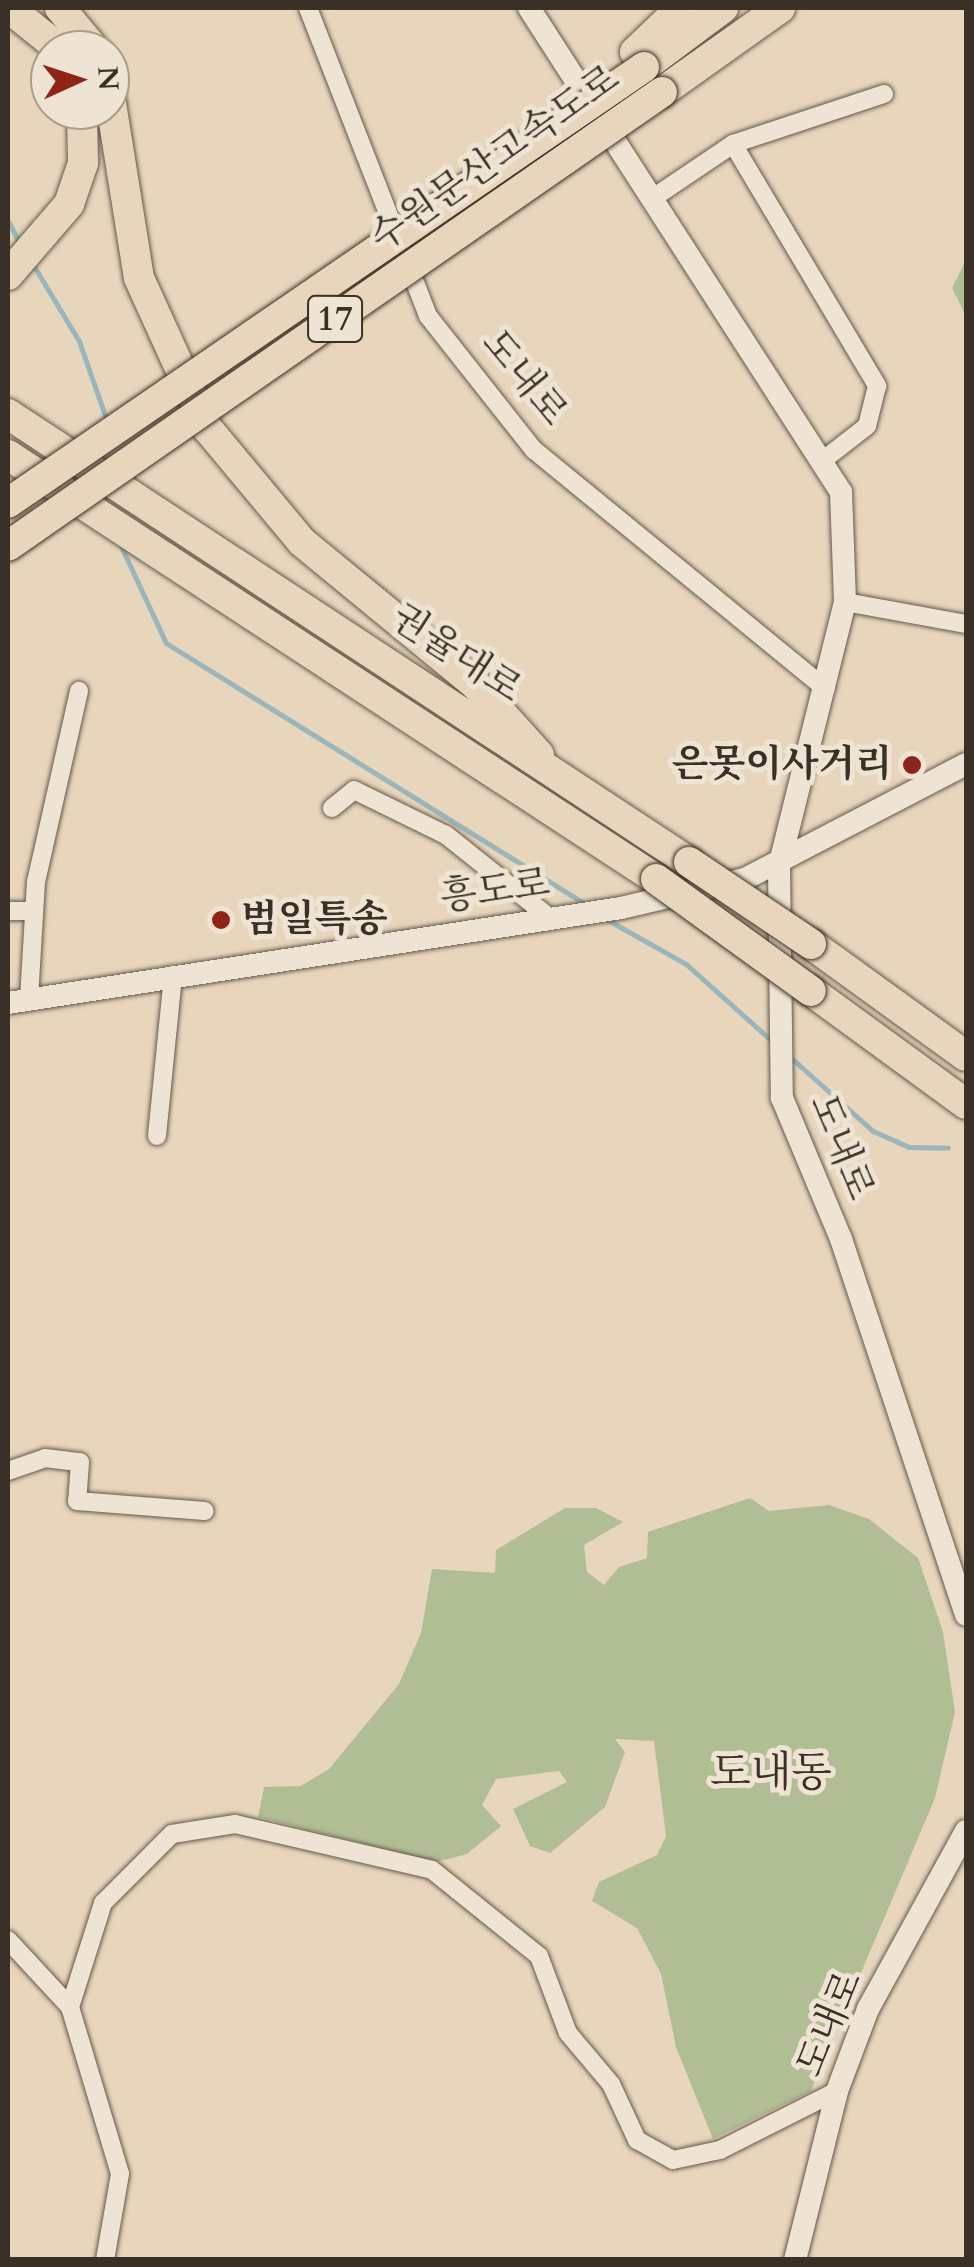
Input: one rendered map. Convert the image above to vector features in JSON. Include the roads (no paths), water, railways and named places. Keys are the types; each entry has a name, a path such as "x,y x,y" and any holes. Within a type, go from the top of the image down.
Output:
{"highway":[{"path":"9,8 37,30"},
{"path":"60,8 78,30"},
{"path":"8,478 639,59 681,8"},
{"name":"수원문산고속도로","path":"8,503 639,59 722,8"},
{"name":"수원문산고속도로","path":"8,546 780,8"},
{"path":"8,275 69,204 83,162 82,130"},
{"path":"115,130 139,278 207,428 302,542 476,685 539,755"},
{"name":"권율대로","path":"8,414 539,755 959,1050"},
{"name":"권율대로","path":"8,455 171,557 656,879 914,1066"},
{"path":"914,1066 966,1104"},
{"path":"914,1066 966,1112"}],"street":[{"name":"도내로","path":"308,8 428,316 534,450 826,689"},
{"name":"도내로","path":"529,8 841,492 846,602 780,867 776,1020 782,1098 840,1239 966,1615"},
{"path":"652,198 733,144 884,94"},
{"path":"733,144 877,386 866,426 822,461"},
{"path":"846,602 966,624"},
{"path":"18,1001 79,691"},
{"name":"흥도로","path":"18,1001 621,908 780,867 966,764"},
{"path":"332,808 354,790 446,834 555,917"},
{"path":"8,910 34,911"},
{"path":"157,1136 173,975"},
{"path":"8,1471 45,1458 80,1462 78,1501 205,1511"},
{"path":"70,2007 102,1903 172,1834 235,1824 432,1870 538,1956 568,2033 611,2084 637,2140 673,2160 720,2150 836,2091"},
{"name":"도내로","path":"795,2260 836,2091 868,2009 966,1831"},
{"path":"8,1940 70,2007 120,2174 104,2260"}],"waterway":[{"path":"8,221 21,245"},
{"path":"32,263 79,341 108,424"},
{"path":"120,544 166,643 585,904"},
{"path":"606,919 686,964 773,1042"},
{"path":"789,1056 873,1131 909,1147 948,1148"}],"place":[{"name":"은못이사거리","path":"912,765"},
{"name":"범일특송","path":"221,920"}],"district":[{"name":"도내동","path":"771,1773"}]}
